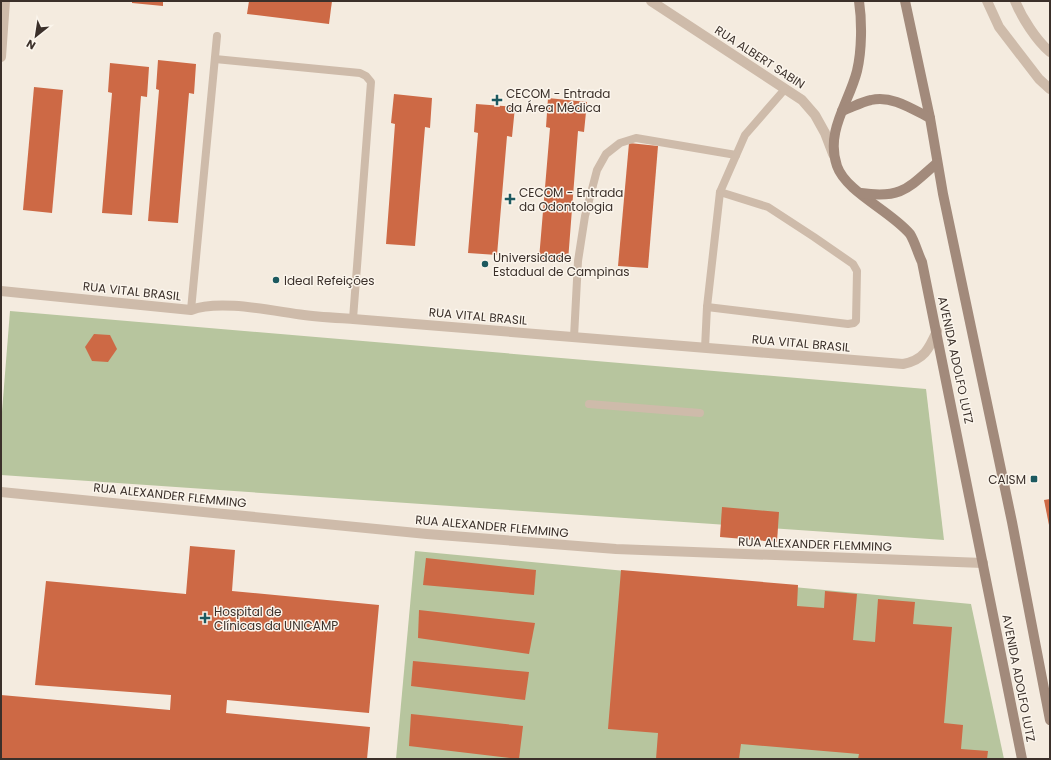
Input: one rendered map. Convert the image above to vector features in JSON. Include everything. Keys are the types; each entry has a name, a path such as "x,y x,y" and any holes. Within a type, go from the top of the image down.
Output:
{"main road":[{"name":"AVENIDA ADOLFO LUTZ","path":"859,1 862,35 857,70 835,129 833,154 838,168 847,181 859,193 891,216 910,235 922,262 1022,759"},
{"name":"AVENIDA ADOLFO LUTZ","path":"905,1 930,118 937,163 1012,522 1050,720"},
{"path":"842,111 871,100 887,99 902,104 930,118"},
{"path":"859,193 888,195 903,191 937,163"}],"street":[{"path":"1,57 5,1"},
{"name":"RUA ALBERT SABIN","path":"651,1 802,100 815,115 825,133 833,154"},
{"path":"987,1 999,27 1039,79 1050,88"},
{"path":"1015,1 1019,10 1043,46 1050,52"},
{"name":"RUA VITAL BRASIL","path":"1,291 191,310 201,306 230,305 312,316 903,364 913,362 923,356 937,331"},
{"name":"RUA ALEXANDER FLEMMING","path":"1,492 427,534 616,549 983,563"}],"lane":[{"path":"191,310 217,36"},
{"path":"215,59 360,73 366,76 371,82 353,319"},
{"path":"705,348 706,307 720,192 745,134 785,89"},
{"path":"574,337 578,261 585,216 598,170 606,154 620,143 636,138 736,155"},
{"path":"706,307 848,324 856,321 857,271 853,264 768,207 720,192"},
{"path":"589,404 700,413"}],"green space":[{"path":"10,311 926,389 944,540 1,475 1,424"},
{"path":"415,551 971,604 1004,759 396,759"}],"building":[{"path":"132,1 163,1 163,6 132,3"},
{"path":"249,1 332,1 329,24 247,14"},
{"path":"158,60 196,64 194,94 189,93 178,223 148,221 159,90 156,89"},
{"path":"110,63 149,67 147,97 141,96 132,215 102,213 112,93 108,92"},
{"path":"34,87 63,90 52,213 23,210"},
{"path":"394,94 432,98 430,128 425,127 415,246 386,244 395,124 391,123"},
{"path":"548,98 587,102 584,132 578,131 568,261 539,259 550,128 546,127"},
{"path":"476,104 515,107 512,137 507,136 497,255 468,253 478,133 474,132"},
{"path":"629,143 658,146 648,268 618,266"},
{"path":"94,334 110,335 117,349 108,362 92,361 85,347"},
{"path":"1050,499 1050,525 1049,525 1044,500"},
{"path":"722,507 779,512 777,542 720,537"},
{"name":"Hospital de Clínicas da UNICAMP","path":"190,546 235,550 232,591 379,605 369,713 227,700 226,713 370,727 367,759 1,759 1,695 170,710 171,695 35,685 46,581 186,594"},
{"path":"426,558 536,570 534,595 423,585"},
{"path":"621,570 798,585 797,606 824,608 825,591 857,594 853,640 875,642 878,599 915,602 913,624 952,627 944,723 963,725 961,749 988,751 987,759 858,759 859,754 741,744 739,759 656,759 658,733 608,729"},
{"path":"419,610 535,623 529,654 418,638"},
{"path":"413,661 529,672 525,700 411,686"},
{"path":"411,714 523,726 519,759 409,746"}],"place":[{"name":"CECOM - Entrada da Área Médica","path":"497,100"},
{"name":"CECOM - Entrada da Odontologia","path":"510,199"},
{"name":"Universidade Estadual de Campinas","path":"485,264"},
{"name":"Ideal Refeições","path":"276,280"},
{"name":"CAISM","path":"1034,479"},
{"name":"Hospital de Clínicas da UNICAMP","path":"205,618"}]}
